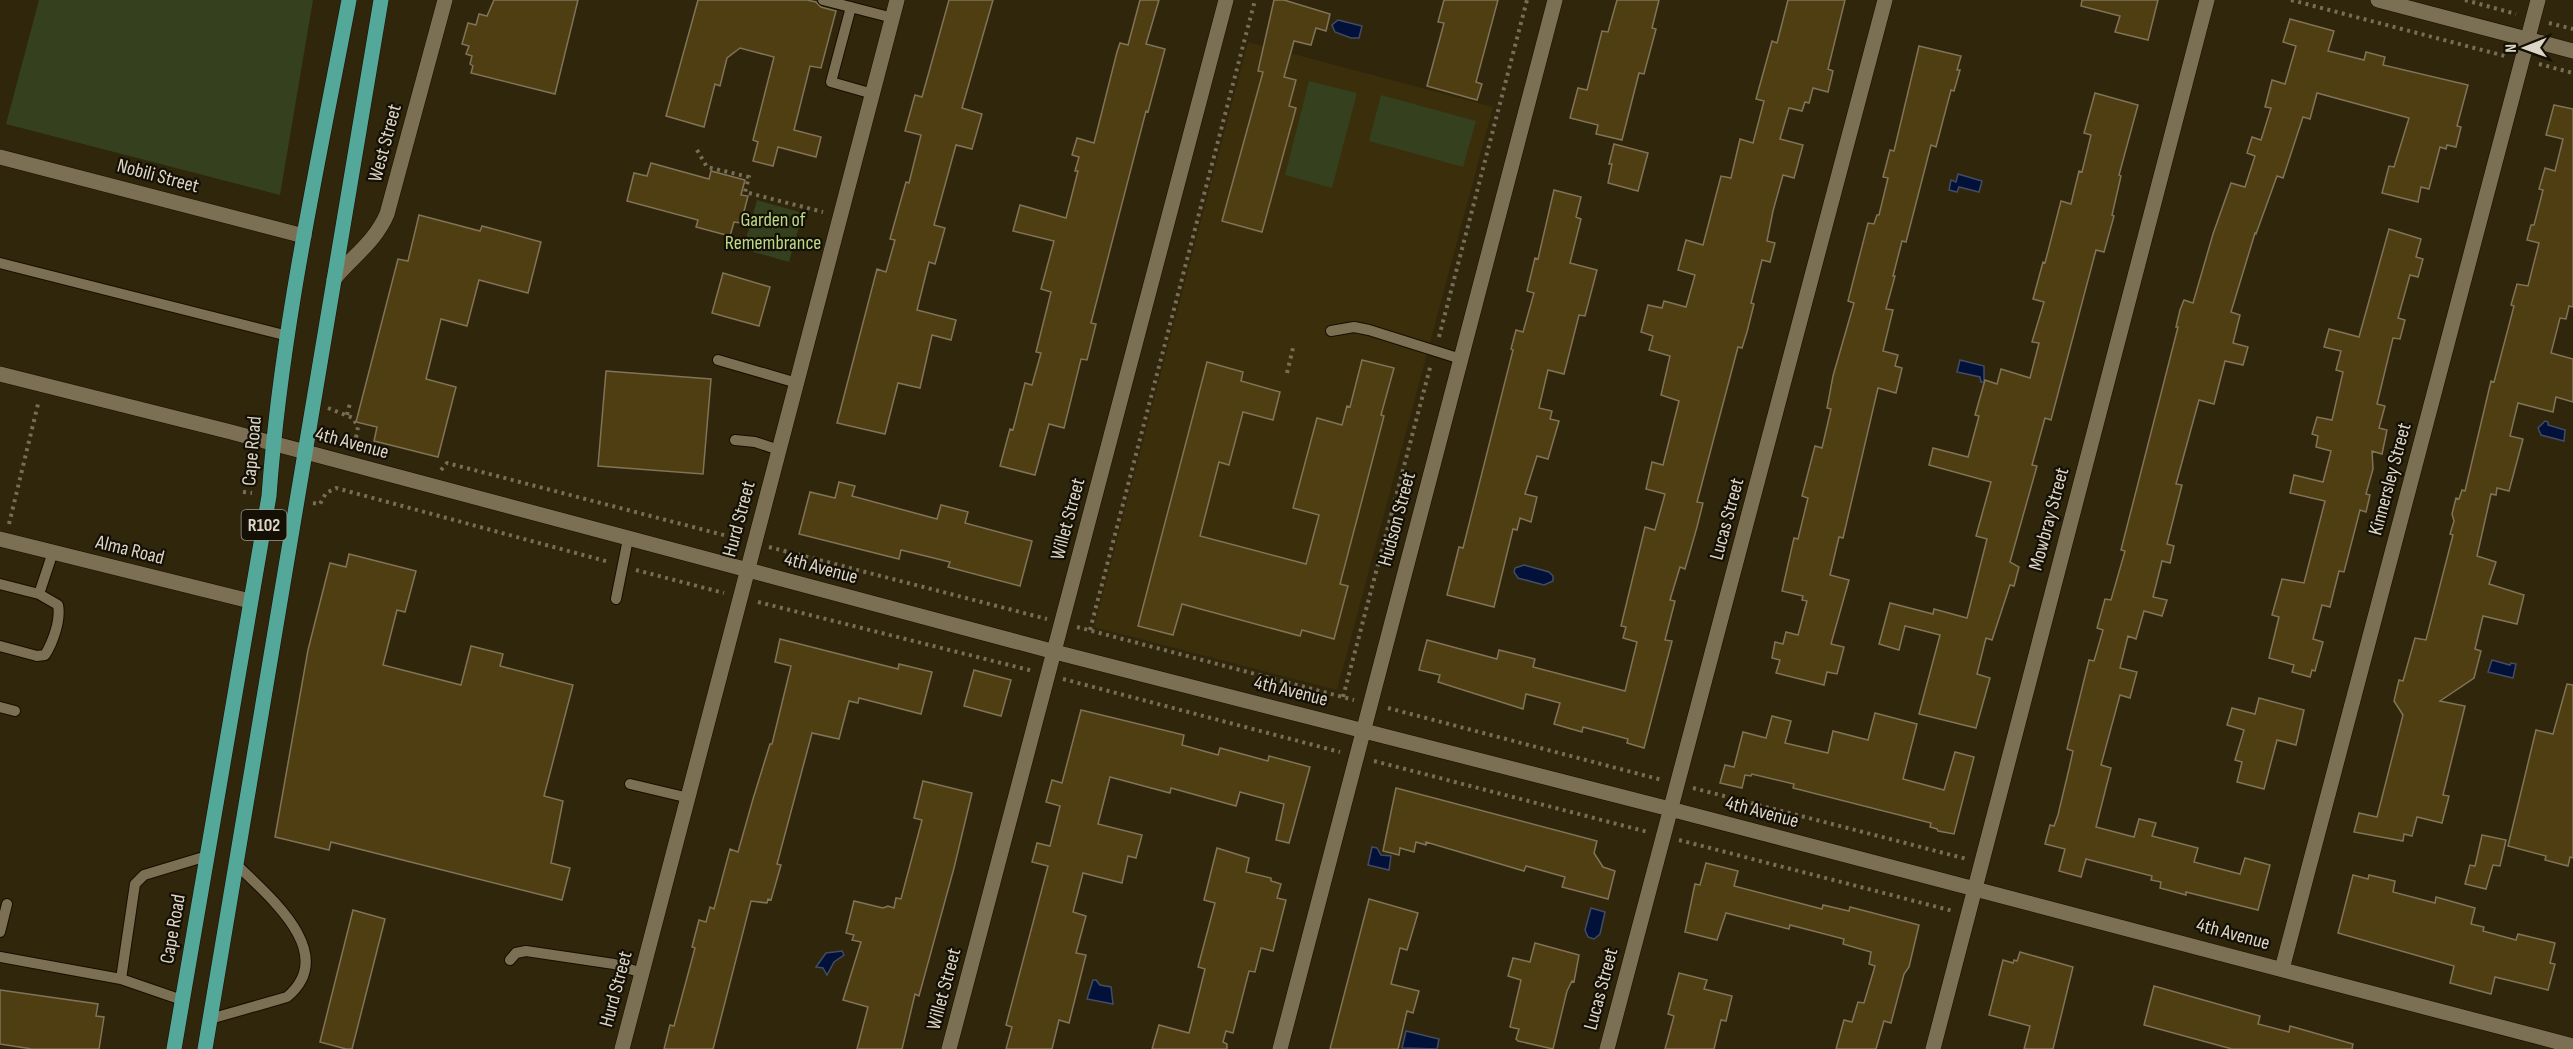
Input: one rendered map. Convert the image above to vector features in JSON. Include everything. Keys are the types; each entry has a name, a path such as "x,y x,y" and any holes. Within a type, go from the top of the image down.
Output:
{"main road":[{"name":"Cape Road","path":"174,1049 269,496 273,444 304,236 349,0"},
{"name":"R102","path":"205,1049 381,0"}],"street":[{"name":"West Street","path":"334,279 350,260 363,251 381,229 395,191 445,0"},
{"name":"Hurd Street","path":"622,1049 897,0"},
{"name":"Willet Street","path":"949,1049 1226,0"},
{"name":"Hudson Street","path":"1280,1049 1555,0"},
{"name":"Lucas Street","path":"1607,1049 1885,0"},
{"name":"Mowbray Street","path":"1932,1049 2207,0"},
{"path":"2378,0 2573,51"},
{"name":"Kinnersley Street","path":"2282,969 2538,0"},
{"name":"Nobili Street","path":"0,157 304,236"},
{"name":"4th Avenue","path":"0,374 273,444 1055,652 1670,809 2573,1046"},
{"name":"Alma Road","path":"0,539 250,601"}],"lane":[{"path":"823,0 893,18"},
{"path":"851,8 831,82 873,94"},
{"path":"0,263 288,336"},
{"path":"1331,331 1353,327 1369,330 1461,359"},
{"path":"718,360 797,383"},
{"path":"735,440 755,442 779,450"},
{"path":"616,599 628,539"},
{"path":"39,594 53,552"},
{"path":"0,584 39,594 58,605 60,613 50,647 45,655 37,656 0,646"},
{"path":"0,707 15,711"},
{"path":"630,784 689,798"},
{"path":"121,979 135,884 144,875 207,856"},
{"path":"210,1019 287,998 297,989 304,967 304,946 299,932 236,864"},
{"path":"0,932 7,904"},
{"path":"510,960 516,953 541,952 614,964 642,973"},
{"path":"0,957 121,979 182,1000"}],"path":[{"path":"1090,630 1255,0"},
{"path":"2291,0 2573,73"},
{"path":"697,150 707,167 749,177 745,192 811,209"},
{"path":"1287,373 1293,348"},
{"path":"347,416 350,403"},
{"path":"314,405 333,409 353,418 358,427 353,449 364,452"},
{"path":"10,520 36,413"},
{"path":"440,471 447,463 1982,863"},
{"path":"298,502 320,504 326,493 336,488 741,598 1968,915"},
{"path":"243,492 269,496"}],"shaded area":[{"path":"1248,42 1493,107 1337,690 1094,627"}],"green space":[{"path":"39,0 313,0 280,195 6,124"},
{"path":"1309,81 1357,93 1332,188 1285,175"},
{"path":"1381,95 1476,121 1463,167 1369,141"},
{"name":"Garden of Remembrance","path":"757,200 803,213 789,262 743,249"}],"water":[{"path":"1338,20 1362,26 1359,38 1351,38 1335,32 1332,25"},
{"path":"1958,174 1982,181 1979,192 1959,187 1957,192 1949,190 1951,180 1956,182"},
{"path":"1960,360 1984,366 1984,382 1981,382 1980,377 1957,372"},
{"path":"2545,421 2548,425 2565,430 2564,441 2541,435 2538,428"},
{"path":"1524,565 1549,572 1553,576 1553,581 1544,585 1518,578 1514,572 1515,568"},
{"path":"2492,660 2510,665 2511,663 2516,664 2513,678 2488,672"},
{"path":"1372,847 1377,848 1381,855 1391,856 1389,870 1368,865"},
{"path":"1591,908 1605,912 1600,934 1594,939 1588,937 1585,930"},
{"path":"842,951 844,955 834,962 827,975 823,968 816,967 826,953"},
{"path":"1093,980 1100,985 1111,987 1113,1004 1087,999"},
{"path":"1406,1031 1439,1039 1437,1049 1402,1048"}],"building":[{"path":"494,0 578,0 555,94 471,73 472,56 466,54 469,46 462,44 468,23 476,25 479,14 487,16"},
{"path":"698,0 807,0 836,11 821,68 810,66 794,130 821,137 816,157 778,147 773,166 753,161 758,142 753,140 774,57 740,48 727,58 720,86 715,84 704,127 666,116"},
{"path":"949,0 993,0 962,108 982,114 972,149 956,145 934,225 945,228 935,264 929,262 917,310 956,320 951,340 932,335 920,388 898,383 885,434 837,423 877,269 886,272 895,240 890,239 906,182 909,183 921,135 905,131 915,95 922,97"},
{"path":"1140,0 1159,0 1146,44 1165,49 1148,112 1146,111 1091,323 1096,324 1087,360 1081,359 1064,428 1049,424 1035,475 1000,466 1010,429 1013,430 1025,383 1032,385 1041,353 1036,352 1051,292 1041,289 1054,241 1013,231 1020,205 1066,218 1078,171 1075,171 1079,157 1072,155 1077,138 1094,143 1117,52 1120,43 1128,45"},
{"path":"1274,0 1284,0 1330,14 1326,31 1316,28 1311,45 1294,41 1284,77 1296,80 1289,106 1296,108 1262,232 1222,221 1263,72 1258,71"},
{"path":"1444,0 1498,0 1476,82 1482,84 1477,100 1427,86 1444,23 1438,22"},
{"path":"1617,0 1659,0 1652,28 1656,29 1644,74 1639,73 1622,140 1596,134 1598,125 1570,118 1578,88 1587,90 1602,31 1608,32"},
{"path":"1788,0 1845,0 1828,69 1833,71 1828,92 1813,88 1809,103 1805,102 1802,111 1789,108 1780,139 1803,145 1794,178 1783,175 1767,241 1775,243 1770,262 1762,260 1751,303 1754,304 1747,332 1742,348 1738,347 1697,502 1703,503 1697,527 1685,569 1680,567 1670,600 1675,601 1665,640 1672,641 1644,748 1627,743 1628,739 1583,727 1582,732 1554,724 1560,703 1526,694 1523,709 1438,682 1440,675 1419,670 1427,640 1497,659 1499,650 1535,659 1533,667 1625,691 1637,642 1623,638 1626,627 1621,626 1645,527 1655,530 1665,494 1646,489 1652,462 1663,465 1679,401 1661,395 1670,356 1649,350 1653,336 1641,332 1648,305 1662,308 1664,301 1686,307 1695,275 1678,270 1686,240 1703,245 1721,176 1731,178 1740,139 1753,143 1764,101 1756,99 1772,41 1777,43"},
{"path":"2082,0 2158,0 2148,40 2115,32 2120,16 2081,6"},
{"path":"2290,19 2334,31 2328,51 2364,60 2366,52 2385,57 2383,65 2468,85 2457,126 2461,127 2456,147 2447,145 2446,149 2440,147 2429,189 2421,187 2418,202 2382,193 2389,166 2394,167 2409,118 2317,93 2310,119 2303,117 2283,178 2277,176 2255,233 2231,312 2240,315 2233,343 2248,347 2243,365 2225,361 2214,404 2199,400 2176,484 2182,485 2167,544 2174,546 2170,563 2162,561 2153,597 2167,600 2162,616 2144,611 2136,639 2128,636 2120,668 2137,672 2130,698 2120,695 2101,765 2111,768 2096,827 2134,837 2139,819 2156,823 2152,836 2198,848 2194,862 2240,874 2245,858 2270,865 2258,910 2160,888 2161,882 2151,880 2152,876 2086,859 2081,877 2059,871 2065,849 2045,844 2050,825 2054,826 2058,815 2073,751 2067,749 2089,660 2094,661 2103,630 2097,628 2105,599 2111,600 2125,551 2121,550 2178,327 2176,327 2180,310 2184,300 2193,303 2231,183 2245,187 2255,156 2247,153 2252,137 2261,140 2271,108 2265,107 2272,80 2285,84 2296,46 2283,42"},
{"path":"1919,46 1961,56 1957,70 1960,70 1954,91 1951,90 1936,147 1931,145 1906,242 1902,241 1893,276 1895,276 1886,309 1893,310 1883,351 1898,355 1895,366 1902,368 1896,393 1878,388 1843,538 1839,537 1830,575 1849,580 1831,644 1844,647 1837,674 1827,672 1824,685 1776,673 1780,660 1772,658 1775,642 1783,644 1786,632 1798,635 1807,601 1802,600 1803,596 1782,591 1794,538 1798,539 1808,498 1802,496 1815,446 1822,448 1831,409 1827,408 1833,376 1854,303 1848,301 1868,223 1874,224 1879,215 1888,178 1883,177 1890,150 1894,151"},
{"path":"2095,93 2138,105 2119,175 2121,176 2112,215 2114,216 2104,252 2096,250 2051,420 2045,418 2032,465 2037,466 2010,562 2019,567 2014,586 2010,585 1992,640 1986,638 1977,674 1990,678 1976,728 1919,714 1940,635 1905,626 1899,650 1879,644 1890,603 1933,614 1934,609 1967,618 1987,539 1976,536 1991,482 1929,465 1933,448 1968,457 1979,416 1975,415 1985,380 1997,384 2001,369 2030,378 2039,343 2032,342 2044,302 2033,299 2061,201 2071,204 2079,171 2082,172 2091,135 2084,133"},
{"path":"2554,105 2573,109 2573,307 2569,306 2566,319 2560,318 2551,353 2573,359 2573,402 2556,397 2553,412 2518,403 2510,436 2523,439 2509,491 2497,488 2496,495 2491,494 2477,556 2496,562 2489,584 2524,595 2517,624 2483,616 2475,649 2481,651 2474,678 2440,701 2465,706 2443,795 2449,796 2442,823 2417,817 2412,836 2404,834 2403,841 2354,832 2359,813 2377,817 2403,715 2394,701 2399,680 2403,681 2415,638 2426,640 2453,535 2450,534 2454,521 2452,514 2456,498 2459,499 2462,490 2465,491 2491,381 2494,382 2514,306 2511,305 2517,284 2528,286 2539,243 2527,240 2531,225 2534,225 2543,190 2539,189 2545,168 2555,171 2563,139 2546,135"},
{"path":"1614,144 1648,153 1638,191 1608,183 1612,164 1609,164"},
{"path":"651,163 709,179 711,171 745,180 741,195 748,196 741,223 734,222 730,236 696,227 698,220 627,201 634,173 647,176"},
{"path":"1554,190 1581,197 1576,217 1581,219 1570,263 1597,270 1585,316 1579,315 1564,374 1548,370 1539,408 1552,411 1550,419 1559,421 1548,459 1537,456 1525,494 1537,497 1531,522 1520,518 1517,530 1513,529 1494,607 1447,595 1459,547 1463,548 1513,350 1511,349 1516,330 1523,332 1534,293 1527,291 1535,258 1538,259"},
{"path":"419,215 480,231 482,226 541,242 528,293 479,280 467,326 441,319 426,379 456,387 438,457 374,441 377,427 356,422 398,259 408,261"},
{"path":"2389,229 2421,239 2416,257 2423,259 2418,277 2410,275 2398,318 2405,320 2400,339 2393,338 2377,404 2385,406 2379,428 2387,430 2382,454 2372,451 2373,469 2366,494 2370,495 2366,512 2360,510 2344,572 2339,571 2330,607 2322,605 2313,639 2323,642 2315,671 2312,670 2310,677 2292,672 2294,665 2269,658 2279,617 2272,615 2282,579 2304,583 2325,501 2290,493 2294,475 2323,482 2331,451 2316,447 2318,436 2312,434 2317,417 2332,420 2343,372 2336,370 2341,351 2324,347 2329,329 2359,337"},
{"path":"723,273 770,287 759,326 712,313"},
{"path":"1362,360 1394,368 1381,415 1384,416 1340,584 1348,586 1334,639 1302,630 1300,636 1182,604 1173,635 1138,626 1207,362 1243,372 1241,381 1280,392 1273,420 1243,412 1229,465 1219,462 1200,536 1306,564 1319,515 1293,508 1317,418 1342,425 1347,406 1350,407"},
{"path":"606,371 711,379 703,474 598,466"},
{"path":"839,482 855,486 852,496 937,519 941,505 968,512 965,523 1032,541 1020,586 948,567 950,562 901,550 899,559 799,534 810,492 835,498"},
{"path":"349,554 416,571 405,612 397,610 383,665 461,685 471,646 503,654 500,666 573,685 544,796 563,801 551,863 570,868 562,900 331,842 329,850 275,837 308,650 330,563 346,567"},
{"path":"780,639 898,669 899,664 932,672 921,714 859,698 858,703 849,701 839,739 812,733 777,864 781,865 771,900 768,899 767,903 751,901 713,1049 664,1049 670,1025 674,1026 695,948 692,947 699,920 706,922 710,907 714,909 730,849 738,852 770,744 772,744 791,666 775,662"},
{"path":"974,670 1011,680 1001,716 964,706"},
{"path":"2567,684 2573,685 2573,858 2570,857 2568,866 2545,860 2546,856 2508,846 2536,730 2553,734"},
{"path":"2259,698 2304,710 2296,745 2277,740 2264,789 2237,782 2242,762 2235,760 2244,730 2227,725 2232,708 2255,714"},
{"path":"1081,710 1184,735 1182,745 1218,755 1220,748 1268,761 1269,756 1310,767 1289,843 1276,840 1284,804 1240,792 1236,806 1171,788 1170,793 1110,777 1098,824 1142,835 1136,858 1128,856 1122,883 1083,873 1073,912 1086,916 1076,953 1086,955 1069,1023 1059,1020 1052,1049 1006,1049 1012,1027 1006,1025 1048,866 1032,862 1037,843 1050,846 1060,806 1046,802 1052,780 1062,783"},
{"path":"1875,713 1917,724 1903,779 1944,790 1955,752 1974,757 1954,834 1938,831 1930,827 1931,823 1793,788 1794,784 1752,774 1751,776 1745,775 1742,788 1720,783 1725,765 1734,767 1743,732 1766,738 1772,716 1791,721 1785,743 1828,753 1833,731 1868,740"},
{"path":"923,781 972,793 954,868 919,996 915,994 902,1049 857,1049 868,1007 843,1000 861,942 852,940 854,935 846,933 854,901 883,908 888,906 894,908 896,898 901,899 922,820 914,818"},
{"path":"1396,788 1597,841 1594,853 1603,867 1615,871 1608,899 1562,887 1565,877 1526,866 1524,871 1426,842 1426,845 1416,842 1414,852 1400,848 1399,855 1383,851"},
{"path":"2482,835 2506,840 2500,866 2493,865 2486,889 2465,884 2470,865 2475,866"},
{"path":"1217,848 1249,858 1246,872 1271,878 1271,881 1281,884 1277,898 1286,900 1273,951 1261,948 1255,972 1249,971 1233,1033 1226,1031 1223,1042 1227,1044 1227,1049 1152,1049 1159,1025 1189,1033 1205,969 1198,967 1215,903 1204,900"},
{"path":"1706,863 1738,871 1734,886 1822,909 1823,905 1849,911 1850,907 1919,925 1909,967 1904,974 1891,1023 1884,1021 1876,1049 1836,1049 1844,1020 1852,1022 1858,1002 1864,1003 1875,966 1869,964 1871,952 1843,944 1844,939 1790,925 1789,929 1726,913 1717,940 1685,932 1695,884 1700,885"},
{"path":"2353,875 2368,879 2369,875 2395,881 2393,892 2435,903 2436,897 2475,908 2471,924 2484,927 2483,931 2516,940 2518,934 2555,943 2550,963 2555,964 2548,990 2495,977 2491,994 2450,983 2454,966 2338,933"},
{"path":"1369,899 1418,913 1407,950 1400,948 1391,984 1419,991 1413,1013 1407,1011 1398,1049 1330,1049"},
{"path":"353,910 385,919 352,1049 346,1049 320,1042"},
{"path":"1535,943 1579,955 1574,982 1572,981 1567,991 1553,1049 1518,1041 1516,1039 1519,1029 1510,1027 1521,980 1508,976 1513,958 1530,962"},
{"path":"2020,952 2073,967 2053,1049 2024,1049 2030,1026 1989,1015 2003,960 2013,963 2014,960 2017,961"},
{"path":"1679,973 1707,980 1704,989 1732,996 1726,1021 1721,1020 1714,1049 1665,1049 1674,1016 1668,1014"},
{"path":"2154,986 2260,1016 2258,1024 2289,1032 2290,1026 2353,1044 2352,1049 2232,1049 2144,1025"},
{"path":"0,990 98,1004 96,1016 104,1017 99,1049 32,1049 0,1044"}]}
